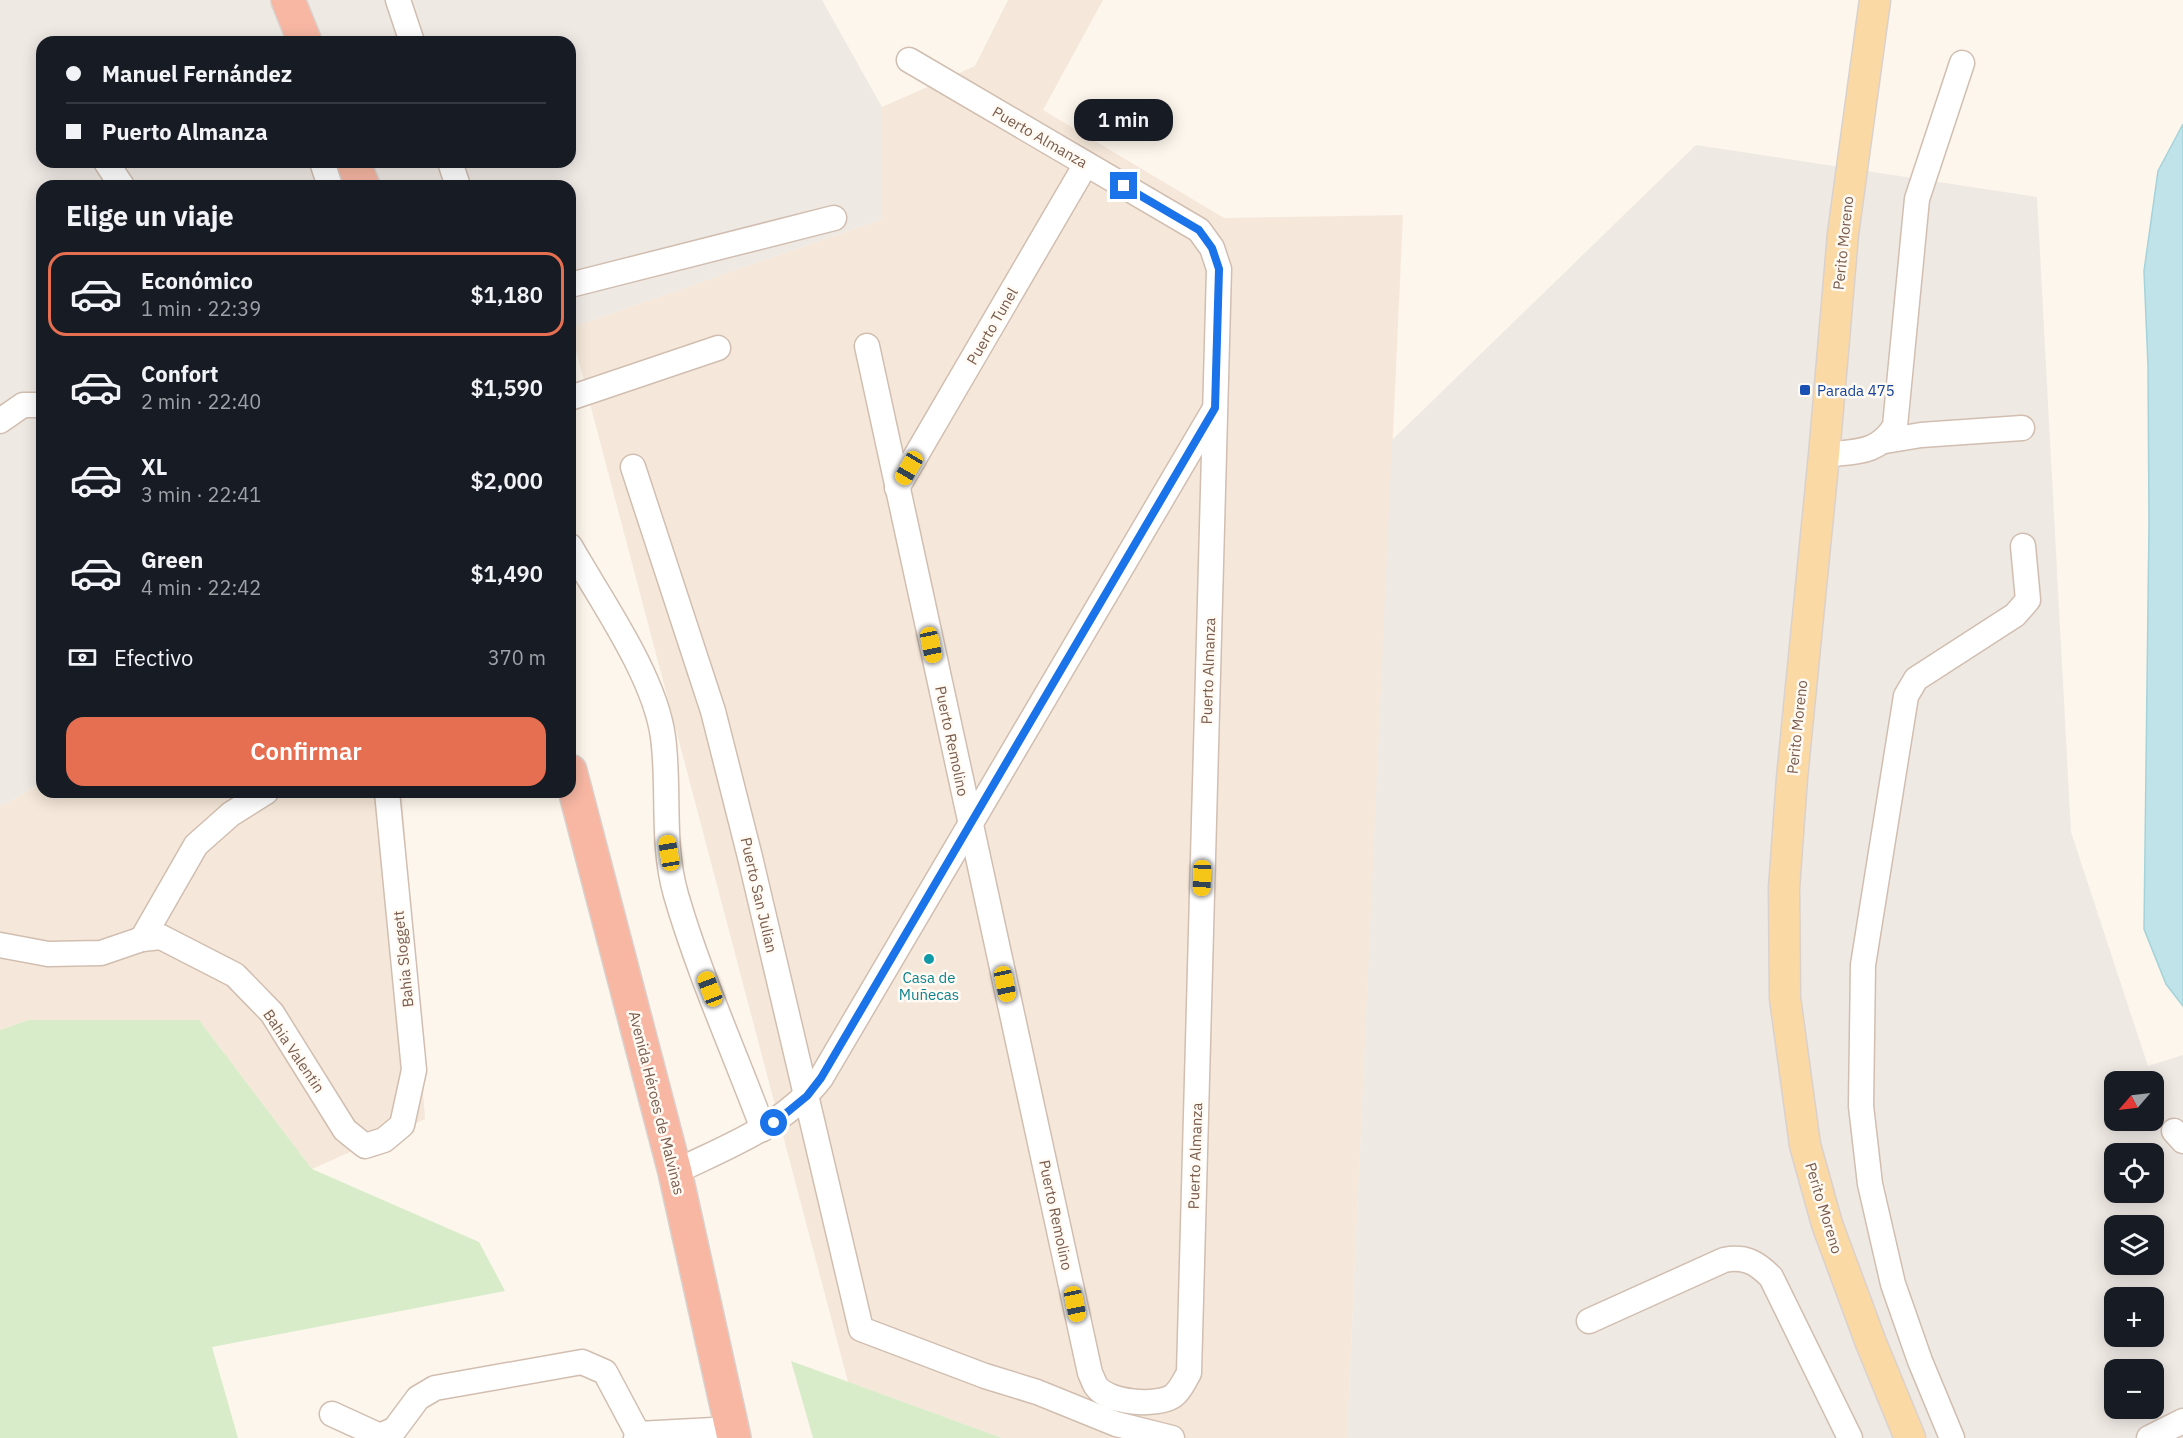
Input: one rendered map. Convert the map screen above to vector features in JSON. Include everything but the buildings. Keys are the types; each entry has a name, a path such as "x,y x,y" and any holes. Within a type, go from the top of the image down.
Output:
{"highway":[{"path":"288,0 303,36"},
{"name":"Avenida Héroes de Malvinas","path":"576,794 675,1172 733,1433"}],"main road":[{"name":"Perito Moreno","path":"1875,0 1843,234 1792,778 1784,888 1785,998 1805,1145 1827,1224 1871,1343 1910,1438"}],"street":[{"path":"398,0 410,36"},
{"name":"Puerto Almanza","path":"909,60 1199,230 1212,248 1219,269 1189,1372 1180,1389 1170,1397 1154,1402 1122,1400"},
{"path":"1886,441 1894,426 1897,405 1917,199 1962,63"},
{"name":"Puerto Tunel","path":"897,488 1086,164"},
{"path":"576,284 834,219"},
{"name":"Puerto Remolino","path":"867,346 1090,1373 1097,1387 1122,1400"},
{"path":"576,396 718,348"},
{"path":"0,421 23,405 36,405"},
{"path":"675,1172 774,1123 807,1096 821,1078 1215,408"},
{"path":"1824,455 1869,449 1886,441 1921,435 2022,428"},
{"name":"Puerto San Julian","path":"633,467 713,711 861,1329 985,1376 1037,1392 1116,1424"},
{"path":"1952,1438 1920,1361 1893,1284 1870,1184 1861,1106 1863,965 1906,696 1916,679 2015,615 2028,600 2023,546"},
{"path":"576,557 632,656 656,706 663,737 666,833 675,892 763,1129"},
{"path":"142,939 196,845 231,814 256,798"},
{"name":"Bahia Sloggett","path":"388,798 414,1070 402,1125"},
{"name":"Bahia Valentin","path":"0,945 48,954 101,953 142,939 161,938 235,975 272,1013 345,1130 364,1146 384,1140 402,1125"},
{"path":"1589,1321 1724,1260 1746,1258 1759,1264 1771,1277 1850,1438"},
{"path":"332,1414 380,1436 396,1429 418,1398 435,1388 582,1362 605,1372 637,1436 733,1433"},
{"path":"1122,1400 1116,1424 1172,1438"},
{"path":"412,1406 412,1438"},
{"path":"2149,1438 2183,1421"}],"shaded area":[{"path":"0,0 822,0 882,107 882,219 576,326 576,180 36,180 36,786 0,807"},
{"path":"1008,0 1103,0 1043,110 1224,218 1403,215 1347,1438 1002,1438 848,1382 576,351 576,326 882,219 882,107 975,66"},
{"path":"1696,145 2037,197 2071,832 2148,1066 2183,1055 2183,1438 1347,1438 1392,440"},
{"path":"36,786 36,798 402,798 425,1119 312,1169 199,1020 29,1020 0,1030 0,807"}],"green space":[{"path":"29,1020 199,1020 312,1169 479,1242 505,1291 212,1347 238,1438 0,1438 0,1030"},
{"path":"791,1361 1002,1438 813,1438"}],"water":[{"path":"2183,124 2183,1006 2166,984 2144,929 2149,524 2148,365 2144,271 2158,171"}],"place":[{"name":"Parada 475","path":"1805,390"},
{"name":"Casa de Muñecas","path":"929,959"}],"route":[{"path":"774,1123 807,1096 821,1078 1215,408 1219,269 1212,248 1199,230 1124,186"}]}
